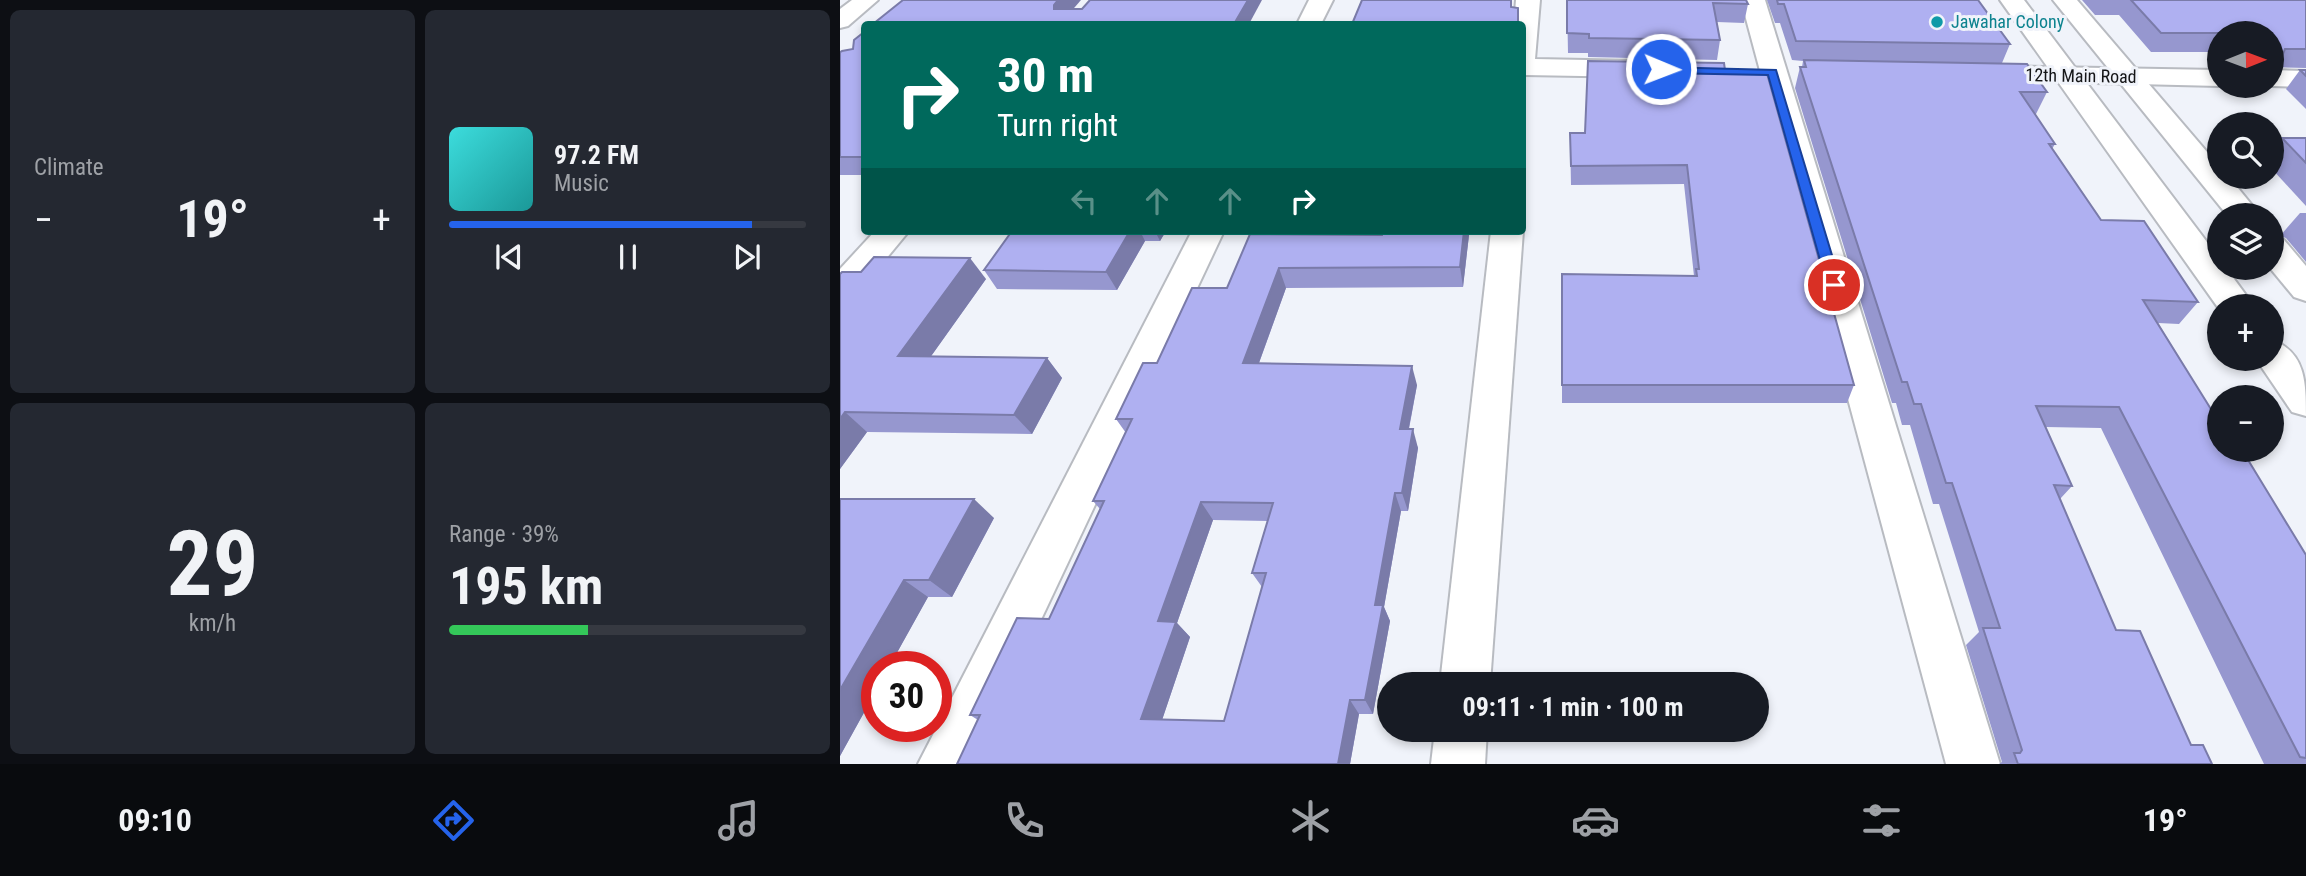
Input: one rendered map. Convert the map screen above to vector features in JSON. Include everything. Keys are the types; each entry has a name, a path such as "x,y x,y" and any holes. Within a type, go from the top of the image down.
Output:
{"street":[{"path":"840,21 866,0"},
{"path":"1310,21 1321,0"},
{"path":"1526,22 1528,0"},
{"path":"1753,0 1973,764"},
{"path":"2012,0 2227,294"},
{"path":"2065,0 2234,203"},
{"path":"1526,66 1661,69"},
{"name":"12th Main Road","path":"1961,74 2207,78"},
{"path":"2284,78 2306,79"},
{"path":"840,290 889,235"},
{"path":"946,764 1206,235"},
{"path":"1466,672 1507,235"},
{"path":"2284,262 2306,289"},
{"path":"2284,371 2306,401"},
{"path":"1458,764 1460,742"}],"building":[{"path":"903,0 1058,0 1054,9 1082,9 1090,0 1248,0 1236,21 877,21"},
{"path":"1362,0 1511,0 1511,7 1518,8 1518,21 1353,21"},
{"path":"1567,0 1746,0 1748,4 1713,3 1720,40 1589,38 1589,34 1567,33"},
{"path":"1777,0 1978,0 2010,44 1796,41 1784,4 1778,4"},
{"path":"2131,0 2306,0 2306,49 2285,49 2284,52 2284,21 2207,21 2207,33 2161,33"},
{"path":"861,34 861,157 840,157 840,52 853,49 854,40"},
{"path":"1804,60 2027,64 2047,92 2020,92 2055,144 2049,144 2101,220 2144,221 2198,302 2143,300 2207,403 2207,462 2249,462 2306,555 2306,758 2300,757 2119,407 2036,406 2072,486 2054,485 2116,630 2140,631 2191,745 2203,745 2212,764 2018,764 2014,753 2020,753 2022,750 1983,628 2000,628 1952,483 1946,483 1921,404 1914,404 1907,382 1902,382 1800,67 1806,67"},
{"path":"1588,61 1724,63 1725,70 1766,70 1854,385 1562,385 1562,274 1697,276 1696,269 1699,269 1687,165 1571,166 1570,133 1585,133"},
{"path":"2284,138 2306,138 2306,163 2284,140"},
{"path":"1009,235 1128,235 1106,272 984,270"},
{"path":"1250,235 1464,235 1460,267 1279,268 1243,363 1412,366 1400,429 1413,429 1402,493 1395,493 1375,605 1383,605 1365,700 1350,700 1338,764 957,764 980,715 970,715 1017,618 1049,619 1104,501 1093,501 1132,419 1116,419 1143,363 1157,363 1192,288 1227,288","holes":["1201,502 1273,503 1252,573 1266,573 1224,721 1141,719 1176,622 1158,621"]},
{"path":"874,257 970,258 898,356 1047,358 1014,415 845,412 840,419 840,274 861,272"},
{"path":"840,499 974,499 929,580 904,580 840,690"}],"place":[{"name":"Jawahar Colony","path":"1937,22"}],"route":[{"path":"1661,69 1773,72 1834,285"}]}
